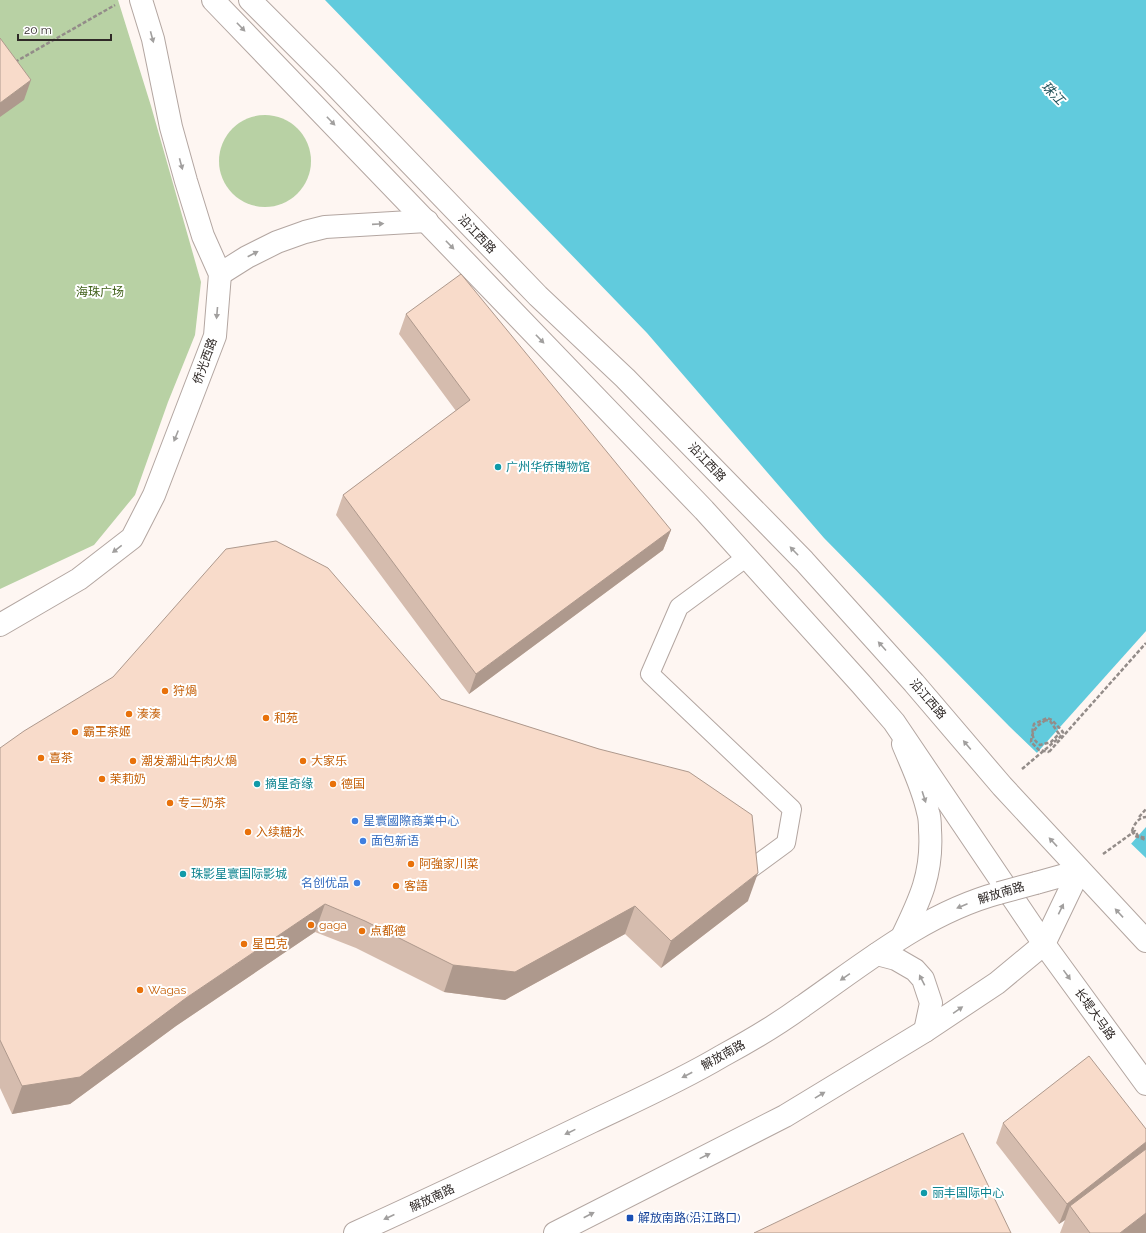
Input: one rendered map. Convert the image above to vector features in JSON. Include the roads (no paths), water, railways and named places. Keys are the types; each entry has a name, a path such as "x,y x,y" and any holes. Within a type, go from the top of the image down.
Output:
{"main road":[{"name":"侨光西路","path":"0,625 79,579 132,538 154,495 215,336 220,274 203,236 186,181 171,126 153,39 141,0"},
{"path":"213,0 606,407 747,557 861,684 894,722 1044,944"},
{"name":"沿江西路","path":"250,0 329,79 538,296 625,378 804,561 914,683 1002,786 1146,941"},
{"path":"220,274 247,257 277,242 305,232 325,227 427,221"},
{"path":"894,722 929,812 931,841 929,869 919,903 902,937"},
{"path":"555,1233 779,1119 925,1031 997,983 1044,944 1080,871"},
{"name":"解放南路","path":"355,1233 484,1174 671,1084 764,1032 902,937 936,917 982,897 1080,871"},
{"name":"长堤大马路","path":"1044,944 1146,1084"},
{"path":"877,954 896,959 915,970 923,979 931,1003 925,1031"}],"lane":[{"path":"745,873 786,844 792,809 650,674 679,607 747,557"}],"water":[{"name":"珠江","path":"325,0 1146,0 1146,858 1009,726 824,538 647,333"}],"place":[{"name":"广州华侨博物馆","path":"498,467"},
{"name":"狩煱","path":"165,691"},
{"name":"湊湊","path":"129,714"},
{"name":"和苑","path":"266,718"},
{"name":"霸王茶姬","path":"75,732"},
{"name":"喜茶","path":"41,758"},
{"name":"潮发潮汕牛肉火煱","path":"133,761"},
{"name":"大家乐","path":"303,761"},
{"name":"茉莉奶","path":"102,779"},
{"name":"摘星奇缘","path":"257,784"},
{"name":"德国","path":"333,784"},
{"name":"专二奶茶","path":"170,803"},
{"name":"星寰國際商業中心","path":"355,821"},
{"name":"入续糖水","path":"248,832"},
{"name":"面包新语","path":"363,841"},
{"name":"阿強家川菜","path":"411,864"},
{"name":"珠影星寰国际影城","path":"183,874"},
{"name":"名创优品","path":"357,883"},
{"name":"客語","path":"396,886"},
{"name":"gaga","path":"311,925"},
{"name":"点都德","path":"362,931"},
{"name":"星巴克","path":"244,944"},
{"name":"Wagas","path":"140,990"},
{"name":"丽丰国际中心","path":"924,1193"},
{"name":"解放南路(沿江路口)","path":"630,1218"}],"park label":[{"name":"海珠广场","path":"100,292"}]}
